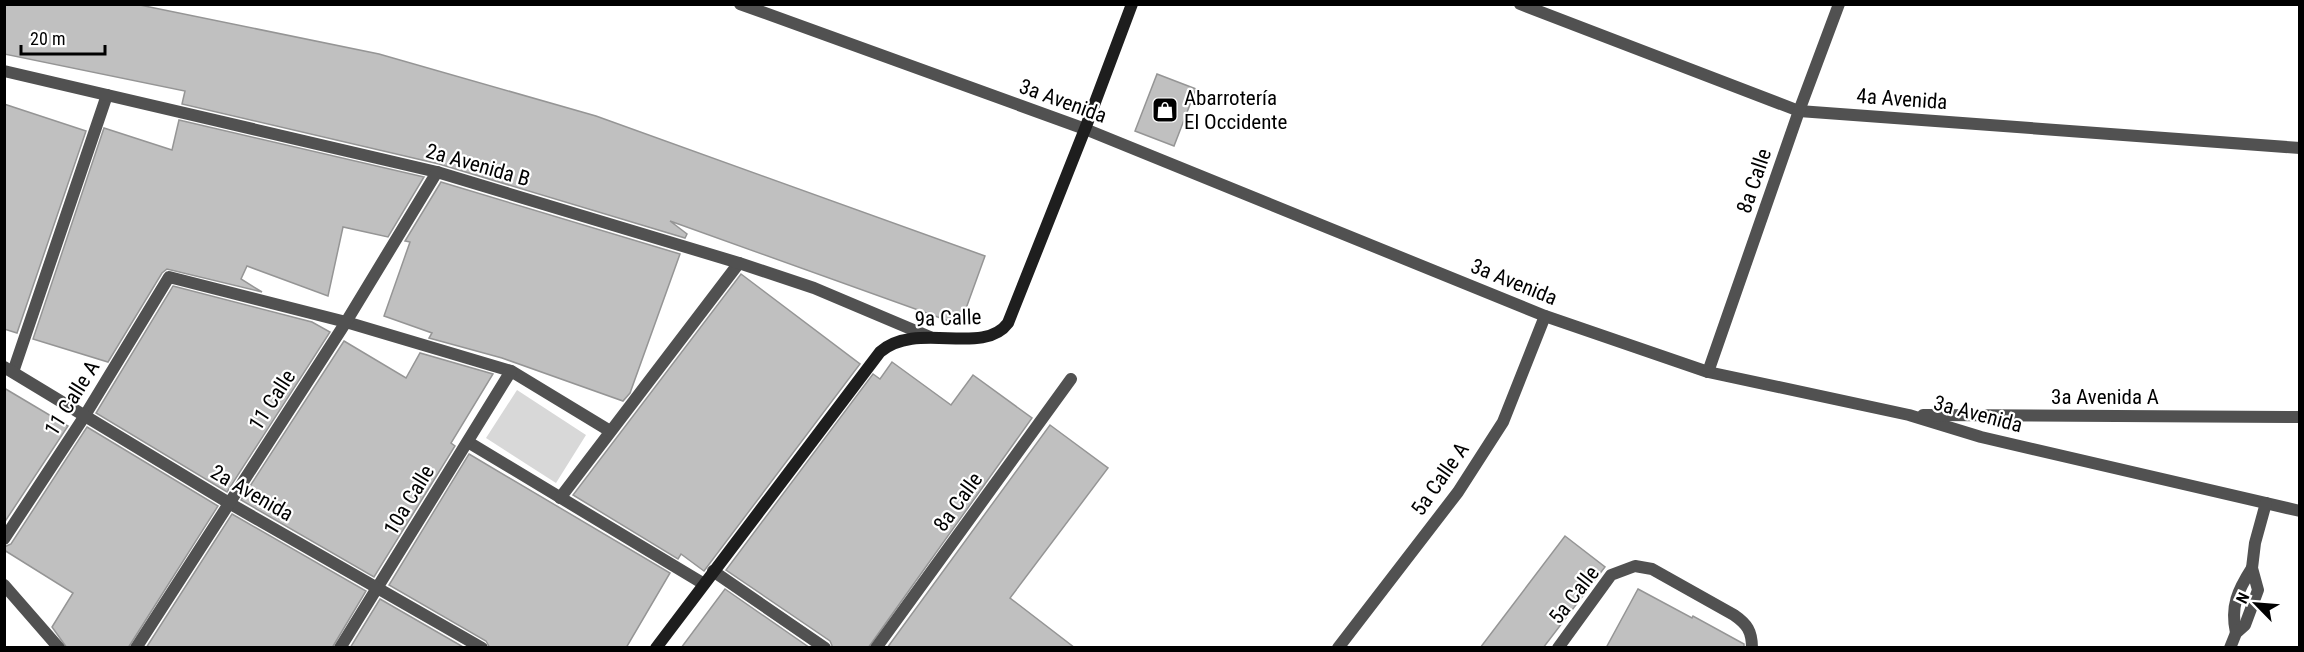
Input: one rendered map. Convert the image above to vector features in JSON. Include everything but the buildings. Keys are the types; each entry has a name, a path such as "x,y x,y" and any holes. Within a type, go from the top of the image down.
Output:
{"main road":[{"name":"9a Calle","path":"656,648 880,352 900,340 930,337 989,337 1005,327 1085,129 1132,4"}],"street":[{"name":"3a Avenida","path":"740,4 1085,129 1545,316 1708,372 1910,415 1981,437 2300,511"},
{"name":"4a Avenida","path":"1520,4 1799,111 2300,148"},
{"name":"8a Calle","path":"1708,372 1839,4"},
{"name":"2a Avenida B","path":"4,71 437,172 739,263 814,288 930,337"},
{"path":"9,370 107,95"},
{"name":"11 Calle","path":"136,648 346,322 437,172"},
{"path":"560,498 739,263"},
{"name":"11 Calle A","path":"4,539 84,417 169,277 346,322"},
{"name":"5a Calle A","path":"1338,648 1458,492 1503,422 1545,316"},
{"path":"346,322 511,371 610,430"},
{"name":"2a Avenida","path":"9,370 229,503 482,648"},
{"name":"10a Calle","path":"340,648 511,371"},
{"name":"8a Calle","path":"876,648 1071,379"},
{"name":"3a Avenida A","path":"1910,415 2300,417"},
{"path":"468,442 704,584"},
{"path":"2236,633 2245,625 2258,591 2253,571 2255,543 2266,503"},
{"name":"5a Calle","path":"1558,648 1611,575 1635,566 1652,569 1734,615 1745,623 1752,634 1752,648"},
{"path":"713,571 825,648"},
{"path":"2230,648 2236,633 2234,605 2238,590 2253,571"},
{"path":"4,585 59,648"}],"shaded area":[{"path":"517,390 586,435 556,483 486,438"}],"place":[{"name":"Abarrotería El Occidente","path":"1165,110"}]}
